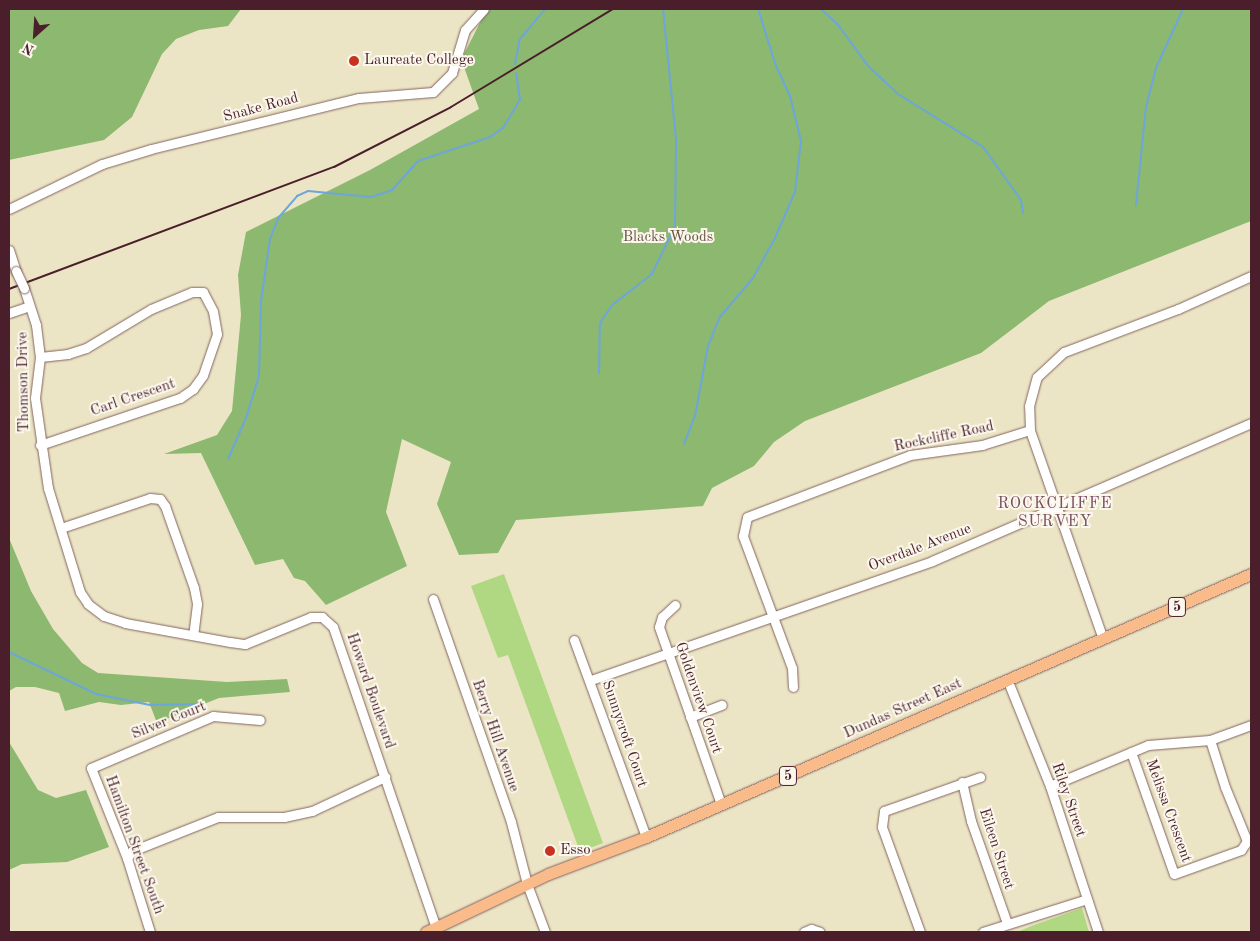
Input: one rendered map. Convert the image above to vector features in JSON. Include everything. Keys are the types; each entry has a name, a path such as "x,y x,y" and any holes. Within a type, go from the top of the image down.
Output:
{"main road":[{"name":"Dundas Street East","path":"431,930 489,905 496,905 528,887 560,877 567,869 646,838 1251,574"}],"street":[{"name":"Snake Road","path":"9,209 102,164 151,149 359,98 433,92 452,73 465,30 484,9"},
{"path":"9,250 29,306 9,314"},
{"path":"1103,639 1030,430 1030,406 1037,378 1064,352 1178,309 1251,276"},
{"name":"Carl Crescent","path":"40,357 68,354 86,348 151,308 192,292 203,292 213,311 216,334 203,375 193,389 180,398 40,444"},
{"name":"Thomson Drive","path":"29,306 36,325 40,357 35,398 40,444 48,488"},
{"name":"Overdale Avenue","path":"591,680 932,561 1251,423"},
{"name":"Rockcliffe Road","path":"772,618 743,536 747,517 910,455 982,445 1030,430"},
{"name":"Howard Boulevard","path":"48,488 80,592 88,604 104,616 125,623 245,644 311,617 322,617 333,627 385,777 431,930"},
{"path":"61,528 150,498 160,499 165,506 194,588 197,604 193,635"},
{"name":"Berry Hill Avenue","path":"433,599 511,822 528,887 544,932"},
{"name":"Goldenview Court","path":"675,605 662,617 659,624 721,804"},
{"path":"772,618 792,668 794,687"},
{"name":"Sunnycroft Court","path":"574,640 591,680 646,838"},
{"name":"Riley Street","path":"1007,679 1050,786 1098,932"},
{"path":"690,717 722,705"},
{"name":"Silver Court","path":"91,768 213,716 260,720"},
{"path":"1050,786 1148,745 1210,740 1251,725"},
{"name":"Melissa Crescent","path":"1131,752 1174,874 1241,850 1247,841 1225,787 1210,740"},
{"name":"Hamilton Street South","path":"91,768 127,858 150,932"},
{"path":"127,858 132,851 218,817 284,817 312,811 385,777"},
{"path":"920,932 882,827 884,811 980,777"},
{"name":"Eileen Street","path":"962,782 971,821 1007,923"},
{"path":"983,932 1087,899"},
{"path":"804,932 811,928 820,932"}],"green space":[{"path":"9,9 241,9 228,26 199,30 176,39 162,54 132,117 104,140 9,160"},
{"name":"Blacks Woods","path":"487,9 1251,9 1251,221 1049,301 981,353 805,421 774,442 754,466 712,488 703,506 516,520 498,553 459,555 437,504 451,462 402,439 386,512 407,566 326,605 305,581 294,578 283,559 255,565 201,453 164,454 217,435 232,411 241,315 238,275 246,232 370,170 479,109 464,67 464,54"},
{"path":"9,538 31,591 53,629 82,663 98,673 227,682 287,679 290,692 219,698 157,723 149,702 121,705 99,702 65,711 59,693 35,687 16,687 9,691"},
{"path":"504,574 603,843 580,852 508,655 498,658 471,586"},
{"path":"9,742 38,790 56,798 86,790 109,847 67,862 22,864 9,870"},
{"path":"1082,908 1089,932 1017,932 1034,925"}],"waterway":[{"path":"515,64 520,39 545,9"},
{"path":"599,373 600,323 612,305 652,274 675,226 676,139 663,9"},
{"path":"684,444 695,416 708,346 720,317 753,278 775,238 795,192 801,141 790,96 776,66 758,9"},
{"path":"821,9 839,26 868,66 898,94 983,147 1021,200 1023,213"},
{"path":"1136,205 1146,107 1156,68 1183,9"},
{"path":"228,459 246,418 259,376 261,301 270,239 279,217 297,196 308,191 371,197 392,190 418,161 490,137 503,128 520,100 516,73"},
{"path":"9,652 96,694 150,705 205,704"}],"railway":[{"path":"9,289 334,167 451,107 613,9"}],"place":[{"name":"Laureate College","path":"354,61"},
{"name":"Esso","path":"550,851"}],"district":[{"name":"ROCKCLIFFE SURVEY","path":"1055,513"}]}
